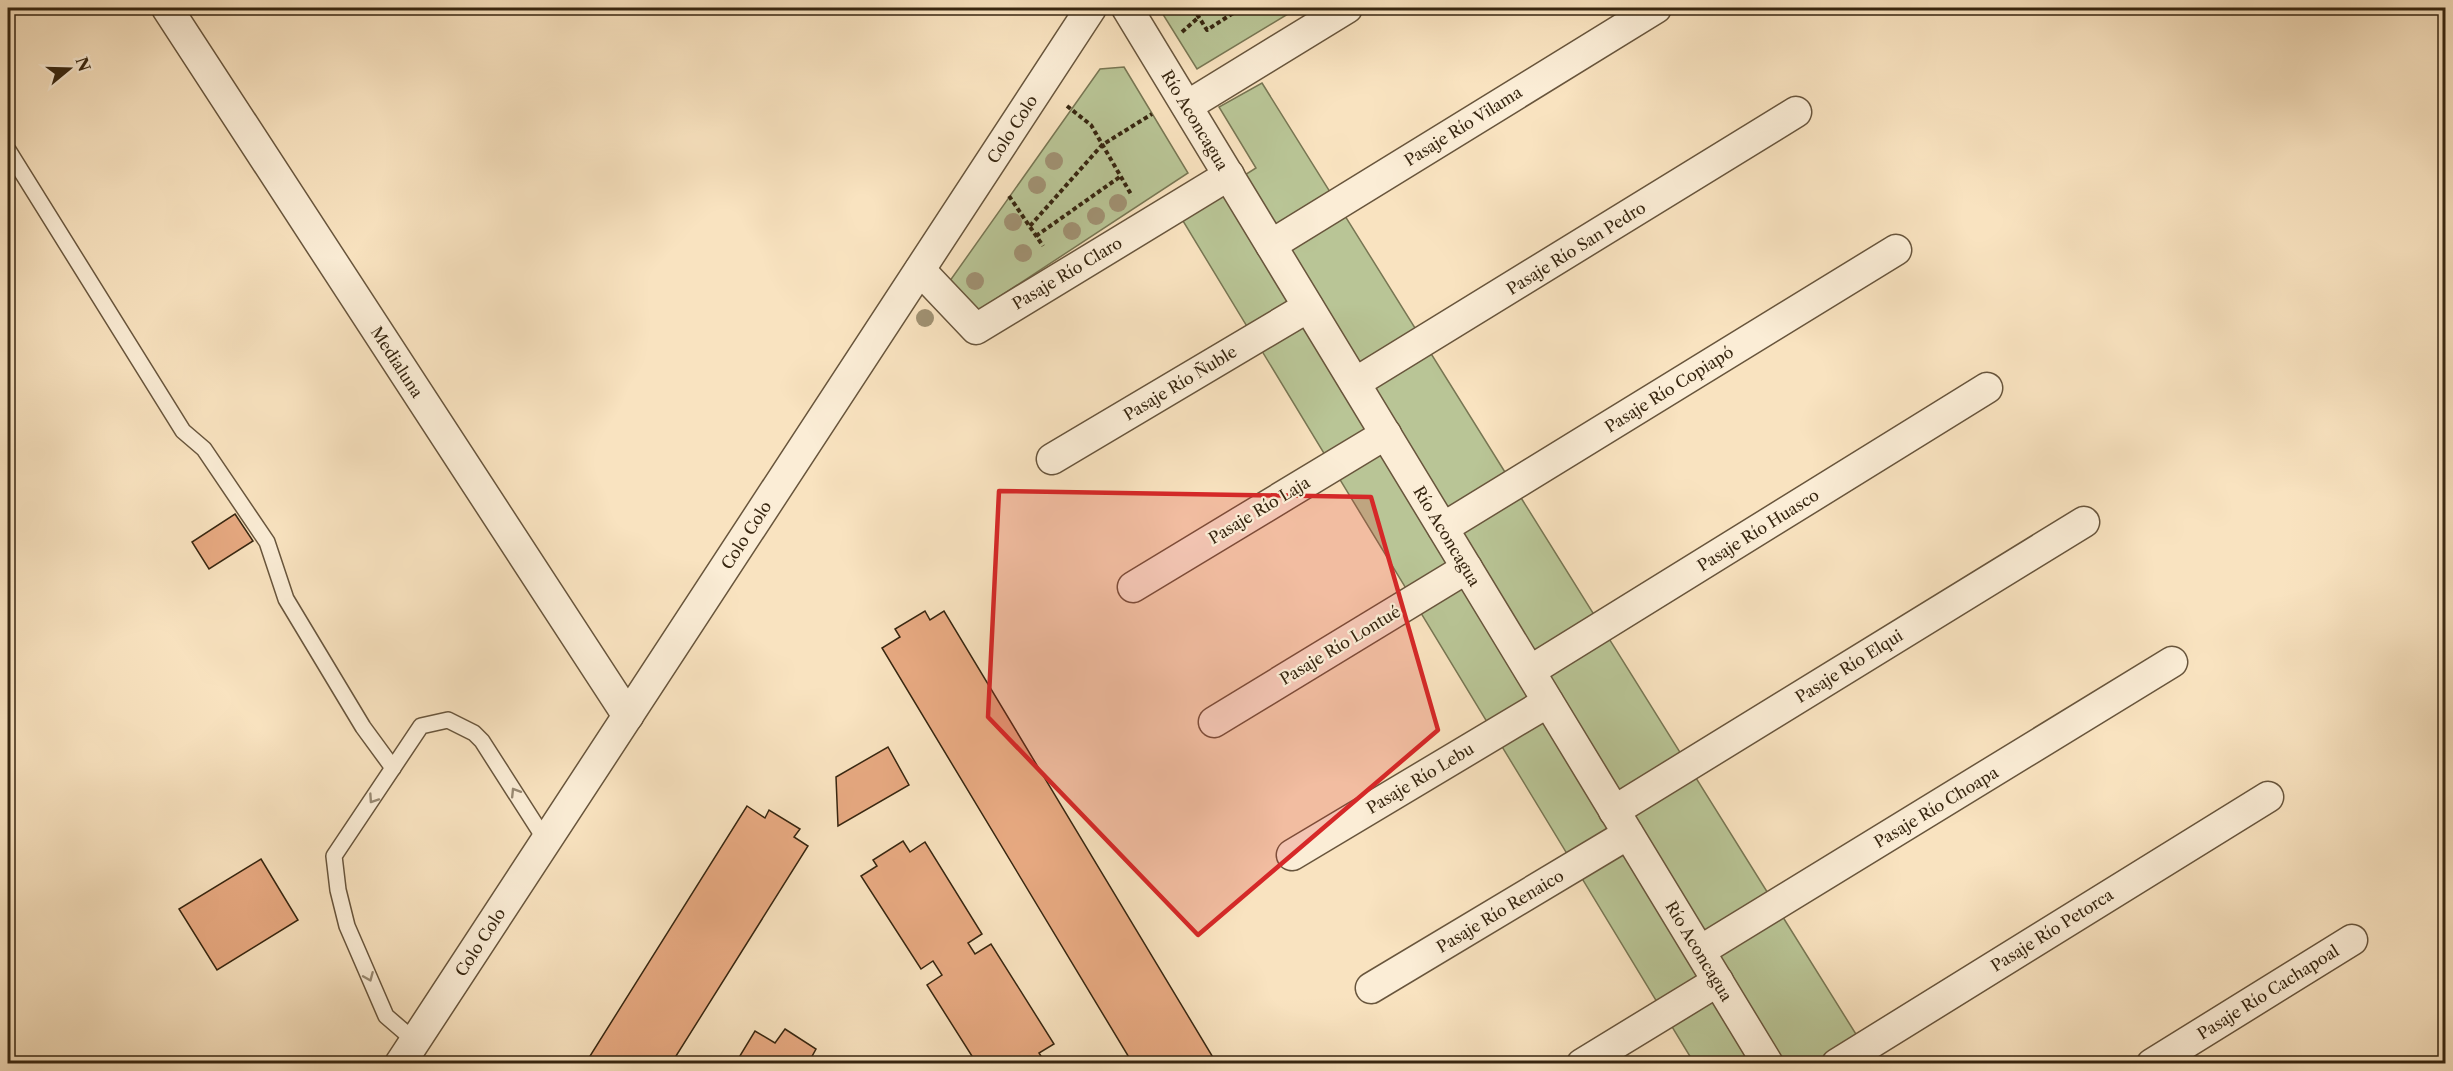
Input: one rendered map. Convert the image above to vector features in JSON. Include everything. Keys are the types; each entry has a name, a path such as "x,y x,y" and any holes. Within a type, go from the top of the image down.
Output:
{"street":[{"name":"Medialuna","path":"167,8 628,716"},
{"name":"Colo Colo","path":"408,1052 1091,8"},
{"name":"Río Aconcagua","path":"1127,8 1768,1064"},
{"path":"1184,101 1347,8"},
{"name":"Pasaje Río Vilama","path":"1271,244 1656,8"},
{"name":"Pasaje Río San Pedro","path":"1355,383 1796,112"},
{"name":"Pasaje Río Claro","path":"920,270 976,329 1228,175"},
{"name":"Pasaje Río Copiapó","path":"1443,528 1896,250"},
{"name":"Pasaje Río Ñuble","path":"1052,459 1308,307"},
{"name":"Pasaje Río Huasco","path":"1530,671 1987,388"},
{"name":"Pasaje Río Laja","path":"1133,587 1386,434"},
{"name":"Pasaje Río Elqui","path":"1621,822 2084,522"},
{"name":"Pasaje Río Lontué","path":"1214,722 1467,568"},
{"name":"Pasaje Río Choapa","path":"1700,951 2172,662"},
{"name":"Pasaje Río Lebu","path":"1293,855 1548,702"},
{"name":"Pasaje Río Petorca","path":"1837,1064 2268,797"},
{"name":"Pasaje Río Renaico","path":"1371,988 1621,822"},
{"name":"Pasaje Río Cachapoal","path":"2152,1064 2352,940"},
{"path":"1582,1064 1718,981"}],"lane":[{"path":"8,150 183,431 204,449 267,542 286,599 363,727 393,768"},
{"path":"408,1052 386,1016 347,926 338,890 334,856 421,726 448,720 474,733 482,741 546,841"}],"path":[{"path":"1193,8 1207,30 1241,8"},
{"path":"1041,85 1091,125 1149,223"},
{"path":"1030,226 1102,145 1184,101"},
{"path":"988,165 1063,276"},
{"path":"1036,236 1121,176"}],"highlighted area":[{"path":"999,491 1371,497 1438,730 1198,935 988,717"}],"green space":[{"path":"1159,8 1298,8 1197,69"},
{"path":"1124,67 1188,173 973,314 947,285 1100,69"},
{"path":"1262,83 1874,1063 1694,1063 1180,216 1256,168 1219,107"}],"building":[{"path":"235,514 253,541 209,569 192,542"},
{"path":"925,611 930,620 944,611 1217,1064 1133,1064 882,648 900,637 895,629"},
{"path":"888,747 909,785 838,826 836,777"},
{"path":"747,806 765,818 769,810 800,829 794,837 808,846 671,1064 585,1064"},
{"path":"903,841 910,852 925,842 982,934 968,943 975,954 991,944 1054,1044 1039,1053 1041,1056 1030,1064 977,1064 927,985 942,975 933,961 921,969 861,876 877,866 873,860"},
{"path":"261,859 298,920 217,970 179,909"},
{"path":"785,1029 816,1049 810,1060 817,1064 735,1064 755,1031 775,1043"}]}
